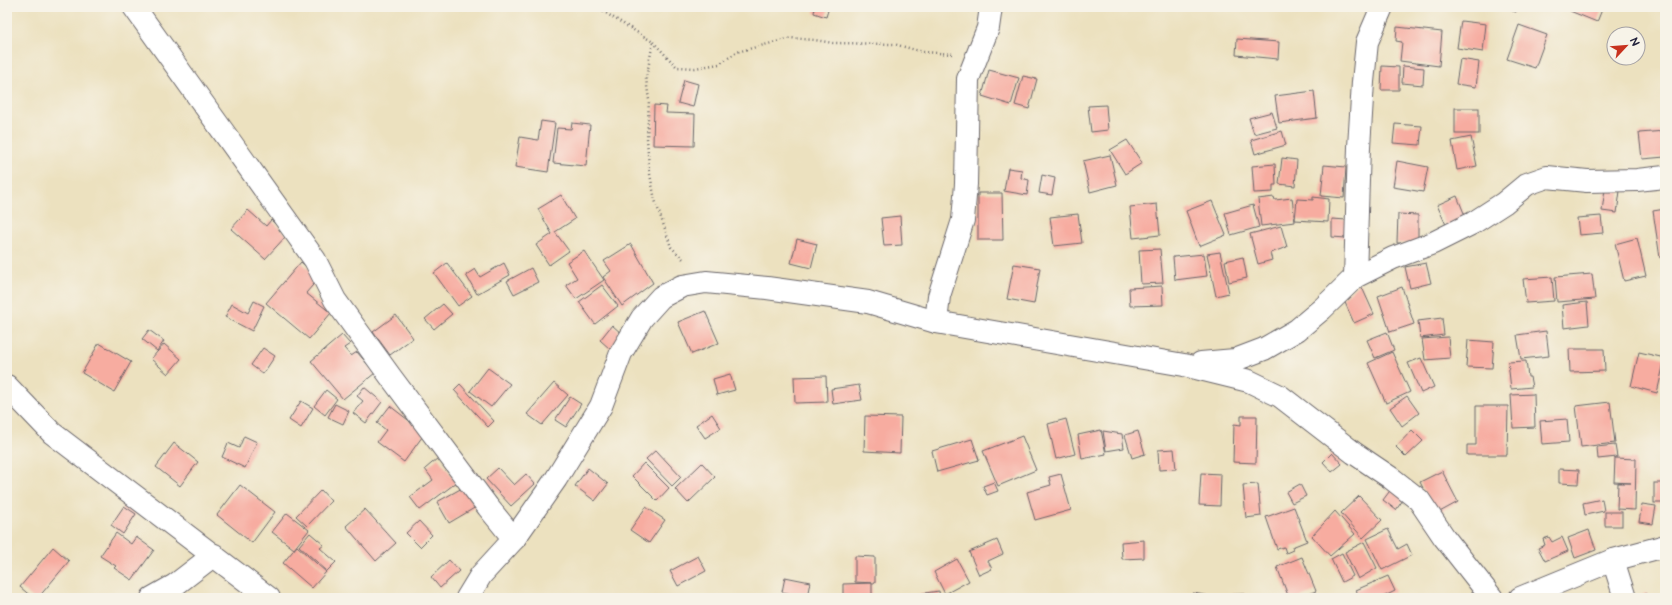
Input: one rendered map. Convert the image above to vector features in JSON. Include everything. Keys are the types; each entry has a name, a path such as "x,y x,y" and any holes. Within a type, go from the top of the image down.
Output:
{"street":[{"path":"134,7 315,260 340,306 447,453 514,539"},
{"path":"936,322 939,296 963,220 966,184 968,79 988,28 991,7"},
{"path":"1355,276 1359,147 1367,42 1382,7"},
{"path":"1184,365 1235,360 1264,349 1297,330 1322,309 1355,276 1393,258 1433,243 1473,223 1504,203 1527,184 1547,177 1587,181 1637,180 1665,177"},
{"path":"467,598 481,575 514,539 556,479 602,406 621,354 642,318 661,297 682,286 706,282 767,288 868,302 936,322 1184,365 1249,381 1280,396 1354,453 1391,478 1419,500 1444,537 1492,598"},
{"path":"7,386 52,433 269,598"},
{"path":"1520,598 1613,560 1665,546"},
{"path":"152,598 175,586 214,555"},
{"path":"1613,560 1625,598"}],"path":[{"path":"596,7 653,42 677,67 695,68 719,64 738,52 791,38 833,43 894,44 923,52 942,52 977,57"},
{"path":"653,42 646,79 649,100 647,138 649,169 655,200 671,247 706,282"}],"building":[{"path":"815,7 829,7 826,17 814,13"},
{"path":"1500,7 1518,7 1516,12"},
{"path":"1571,7 1603,7 1597,22 1570,11"},
{"path":"1461,21 1486,24 1483,52 1457,48"},
{"path":"1519,25 1547,35 1535,68 1507,59"},
{"path":"1397,27 1442,32 1439,66 1400,61 1402,42 1396,41"},
{"path":"1237,39 1279,42 1278,59 1236,55"},
{"path":"1460,59 1479,62 1476,87 1456,84"},
{"path":"1382,66 1399,67 1399,90 1381,90"},
{"path":"1403,66 1424,68 1423,85 1402,83"},
{"path":"989,70 1019,78 1011,105 982,96"},
{"path":"1023,76 1037,79 1029,109 1015,105"},
{"path":"684,80 698,84 693,107 678,103"},
{"path":"1314,91 1317,118 1279,123 1275,96"},
{"path":"654,105 667,106 666,113 695,114 694,146 653,145"},
{"path":"1106,105 1108,130 1091,132 1088,106"},
{"path":"1455,108 1479,108 1479,134 1455,134"},
{"path":"1272,112 1277,128 1254,134 1249,118"},
{"path":"541,121 555,123 548,172 515,167 520,137 538,140"},
{"path":"572,123 590,125 586,166 553,163 557,128 571,129"},
{"path":"1395,124 1422,126 1420,145 1393,143"},
{"path":"1282,131 1286,145 1255,154 1251,140"},
{"path":"1665,131 1665,157 1642,159 1639,133"},
{"path":"1471,137 1477,166 1457,170 1452,141"},
{"path":"1127,140 1142,163 1125,174 1110,150"},
{"path":"1110,155 1117,185 1090,192 1083,161"},
{"path":"1282,158 1297,160 1295,186 1279,184"},
{"path":"1397,161 1428,167 1423,192 1393,187"},
{"path":"1275,164 1276,185 1273,185 1273,192 1254,193 1252,166"},
{"path":"1324,165 1346,167 1344,198 1321,196"},
{"path":"1008,168 1022,170 1021,178 1029,180 1027,195 1004,191"},
{"path":"1042,175 1055,178 1052,195 1039,193"},
{"path":"1605,189 1620,191 1617,213 1602,211"},
{"path":"978,193 1002,193 1003,240 978,240"},
{"path":"561,195 575,219 555,232 569,251 549,265 536,245 552,234 538,209"},
{"path":"1457,196 1466,218 1447,227 1437,205"},
{"path":"1274,197 1275,200 1292,198 1295,222 1261,226 1258,199"},
{"path":"1313,197 1329,199 1328,222 1295,220 1297,199 1313,200"},
{"path":"1212,201 1226,235 1199,246 1186,211"},
{"path":"1157,204 1160,235 1133,238 1130,207"},
{"path":"1253,205 1259,227 1231,235 1225,213"},
{"path":"1665,209 1665,257 1660,258 1653,211"},
{"path":"248,210 266,226 271,220 287,235 265,259 231,229"},
{"path":"1078,214 1082,243 1054,246 1050,217"},
{"path":"1398,214 1418,215 1418,244 1397,243"},
{"path":"900,216 902,245 884,246 881,218"},
{"path":"1601,216 1603,233 1579,235 1577,218"},
{"path":"1332,219 1347,220 1346,238 1332,237"},
{"path":"1281,226 1287,247 1270,253 1272,260 1258,264 1250,234"},
{"path":"1637,238 1646,276 1624,281 1615,244"},
{"path":"797,239 817,244 811,268 791,263"},
{"path":"631,244 653,283 622,306 603,277 611,271 604,261"},
{"path":"1160,249 1163,283 1141,284 1139,250"},
{"path":"584,251 604,280 576,299 566,285 577,278 567,262"},
{"path":"1220,252 1229,293 1216,296 1207,254"},
{"path":"1204,254 1207,276 1175,280 1173,257"},
{"path":"1243,257 1247,278 1229,282 1225,261"},
{"path":"301,262 319,278 306,293 331,313 309,339 266,303"},
{"path":"447,263 472,296 458,306 434,273"},
{"path":"504,263 510,275 477,294 466,275 475,269 480,277"},
{"path":"1426,263 1431,283 1410,288 1405,267"},
{"path":"1014,264 1040,268 1034,304 1007,299"},
{"path":"531,268 538,282 514,294 507,281"},
{"path":"1592,274 1595,299 1557,302 1555,277"},
{"path":"1552,277 1554,301 1526,303 1523,279"},
{"path":"1360,283 1374,314 1354,323 1343,298"},
{"path":"602,285 618,306 595,324 579,302"},
{"path":"1162,286 1163,305 1130,306 1129,288"},
{"path":"1402,287 1414,324 1390,332 1378,296"},
{"path":"254,301 264,306 252,331 225,317 232,304 248,313"},
{"path":"1587,302 1589,325 1564,328 1562,305"},
{"path":"443,304 452,314 434,329 425,319"},
{"path":"705,311 719,343 692,354 678,322"},
{"path":"396,315 413,338 390,355 373,332"},
{"path":"1442,318 1444,335 1420,338 1418,321"},
{"path":"612,325 622,334 610,349 600,340"},
{"path":"149,330 164,341 157,351 142,339"},
{"path":"1546,331 1549,356 1521,359 1517,335"},
{"path":"1387,332 1394,350 1375,358 1367,340"},
{"path":"342,335 350,344 344,348 351,356 357,352 375,373 343,399 311,361"},
{"path":"1448,337 1450,358 1425,360 1422,339"},
{"path":"1468,340 1494,342 1492,368 1466,367"},
{"path":"99,343 131,362 114,392 82,373"},
{"path":"164,344 181,359 168,374 151,359"},
{"path":"263,348 275,356 263,374 251,365"},
{"path":"1569,349 1604,349 1605,371 1570,372"},
{"path":"1392,352 1410,392 1386,403 1368,363"},
{"path":"1639,352 1665,358 1657,393 1631,386"},
{"path":"1421,358 1434,387 1421,393 1408,363"},
{"path":"1526,361 1528,377 1530,377 1532,387 1511,389 1508,362"},
{"path":"488,368 510,384 491,407 470,391"},
{"path":"730,374 735,390 717,395 713,379"},
{"path":"826,376 827,402 795,403 794,377"},
{"path":"554,383 568,395 542,425 527,414"},
{"path":"460,384 494,421 488,427 454,390"},
{"path":"859,385 862,400 833,404 831,389"},
{"path":"364,387 382,402 366,423 353,413 363,401 357,396"},
{"path":"326,390 337,399 325,415 314,406"},
{"path":"1534,394 1535,427 1513,428 1511,395"},
{"path":"1407,396 1419,413 1402,426 1390,408"},
{"path":"570,397 581,404 566,427 555,420"},
{"path":"301,401 313,408 301,428 289,420"},
{"path":"1610,402 1615,443 1581,447 1576,406"},
{"path":"335,404 349,411 343,424 328,417"},
{"path":"390,406 425,433 404,462 377,442 386,430 377,423"},
{"path":"1476,406 1508,406 1507,455 1467,455 1467,445 1476,445"},
{"path":"712,414 721,428 705,438 696,425"},
{"path":"865,416 901,417 900,453 864,451"},
{"path":"1241,416 1257,416 1256,463 1233,462 1234,424 1241,425"},
{"path":"1066,419 1075,454 1056,459 1048,424"},
{"path":"1567,419 1569,442 1542,444 1540,421"},
{"path":"1101,430 1106,454 1082,459 1078,435"},
{"path":"1412,430 1423,441 1406,457 1396,447"},
{"path":"1103,431 1122,434 1124,448 1106,451"},
{"path":"1138,431 1145,454 1132,458 1125,435"},
{"path":"244,436 257,442 245,468 222,457 228,443 239,448"},
{"path":"1022,436 1036,470 998,486 983,451"},
{"path":"972,439 979,460 937,472 932,451"},
{"path":"174,443 198,462 180,486 156,467"},
{"path":"1615,445 1617,457 1598,459 1597,447"},
{"path":"1174,449 1176,469 1159,470 1158,450"},
{"path":"656,450 681,477 672,486 646,459"},
{"path":"1332,453 1342,464 1332,472 1323,462"},
{"path":"438,458 457,482 420,510 410,497 433,480 425,469"},
{"path":"1615,458 1636,459 1635,510 1617,509 1618,483 1631,483 1614,482"},
{"path":"644,463 669,488 657,501 632,476"},
{"path":"702,463 715,477 688,503 675,489"},
{"path":"498,468 514,485 526,474 535,484 511,506 486,479"},
{"path":"588,468 608,484 595,501 575,486"},
{"path":"1559,469 1579,470 1578,484 1559,483"},
{"path":"1442,471 1458,502 1436,514 1420,482"},
{"path":"1201,473 1221,474 1220,506 1199,505"},
{"path":"1061,474 1071,510 1035,520 1027,492 1051,485 1049,477"},
{"path":"994,482 998,491 987,495 983,486"},
{"path":"1654,483 1665,483 1665,503 1654,503"},
{"path":"1258,484 1261,516 1246,518 1243,485"},
{"path":"1300,484 1306,496 1292,503 1286,492"},
{"path":"240,485 275,512 252,543 217,515"},
{"path":"464,487 476,507 449,523 437,502"},
{"path":"1392,488 1405,497 1396,510 1383,500"},
{"path":"321,490 331,501 307,526 296,516"},
{"path":"1359,496 1382,520 1363,538 1341,513"},
{"path":"1602,499 1604,511 1585,515 1583,503"},
{"path":"1642,504 1656,506 1653,524 1639,522"},
{"path":"124,506 136,514 123,534 111,525"},
{"path":"646,507 665,520 649,543 630,530"},
{"path":"1294,507 1307,541 1292,547 1293,550 1286,553 1284,547 1277,549 1266,517"},
{"path":"365,509 396,543 376,561 346,526"},
{"path":"1335,511 1355,534 1330,556 1312,536"},
{"path":"1605,512 1622,512 1622,526 1605,526"},
{"path":"287,513 309,530 294,549 272,532"},
{"path":"419,521 432,535 420,547 406,533"},
{"path":"1388,529 1398,549 1407,544 1412,555 1382,570 1367,539"},
{"path":"1589,530 1596,550 1575,558 1568,538"},
{"path":"116,533 131,544 136,537 154,550 132,580 114,568 116,566 100,556"},
{"path":"310,533 324,545 320,548 336,562 327,571 299,546"},
{"path":"1549,537 1552,542 1562,537 1568,551 1545,561 1538,548 1545,545 1543,539"},
{"path":"997,540 1003,554 988,561 992,569 979,575 969,552"},
{"path":"1144,540 1144,558 1122,559 1121,542"},
{"path":"1364,542 1377,568 1358,579 1345,552"},
{"path":"297,546 326,572 312,588 283,563"},
{"path":"53,547 69,561 38,598 33,598 20,587"},
{"path":"1342,553 1353,576 1342,582 1331,559"},
{"path":"698,556 706,571 678,586 670,571"},
{"path":"855,556 875,557 875,583 855,582"},
{"path":"1302,557 1316,591 1298,598 1289,598 1277,567"},
{"path":"957,559 969,581 945,594 934,572"},
{"path":"449,560 459,571 440,588 431,577"},
{"path":"1388,576 1395,591 1381,598 1360,598 1356,590"},
{"path":"785,577 810,582 807,597 782,592"},
{"path":"872,583 872,598 843,598 843,584"},
{"path":"939,591 940,598 919,598 918,594"},
{"path":"1193,593 1210,596 1210,598 1193,598"},
{"path":"1646,593 1649,598 1637,598"},
{"path":"1244,594 1244,598 1217,598 1217,595"}]}
